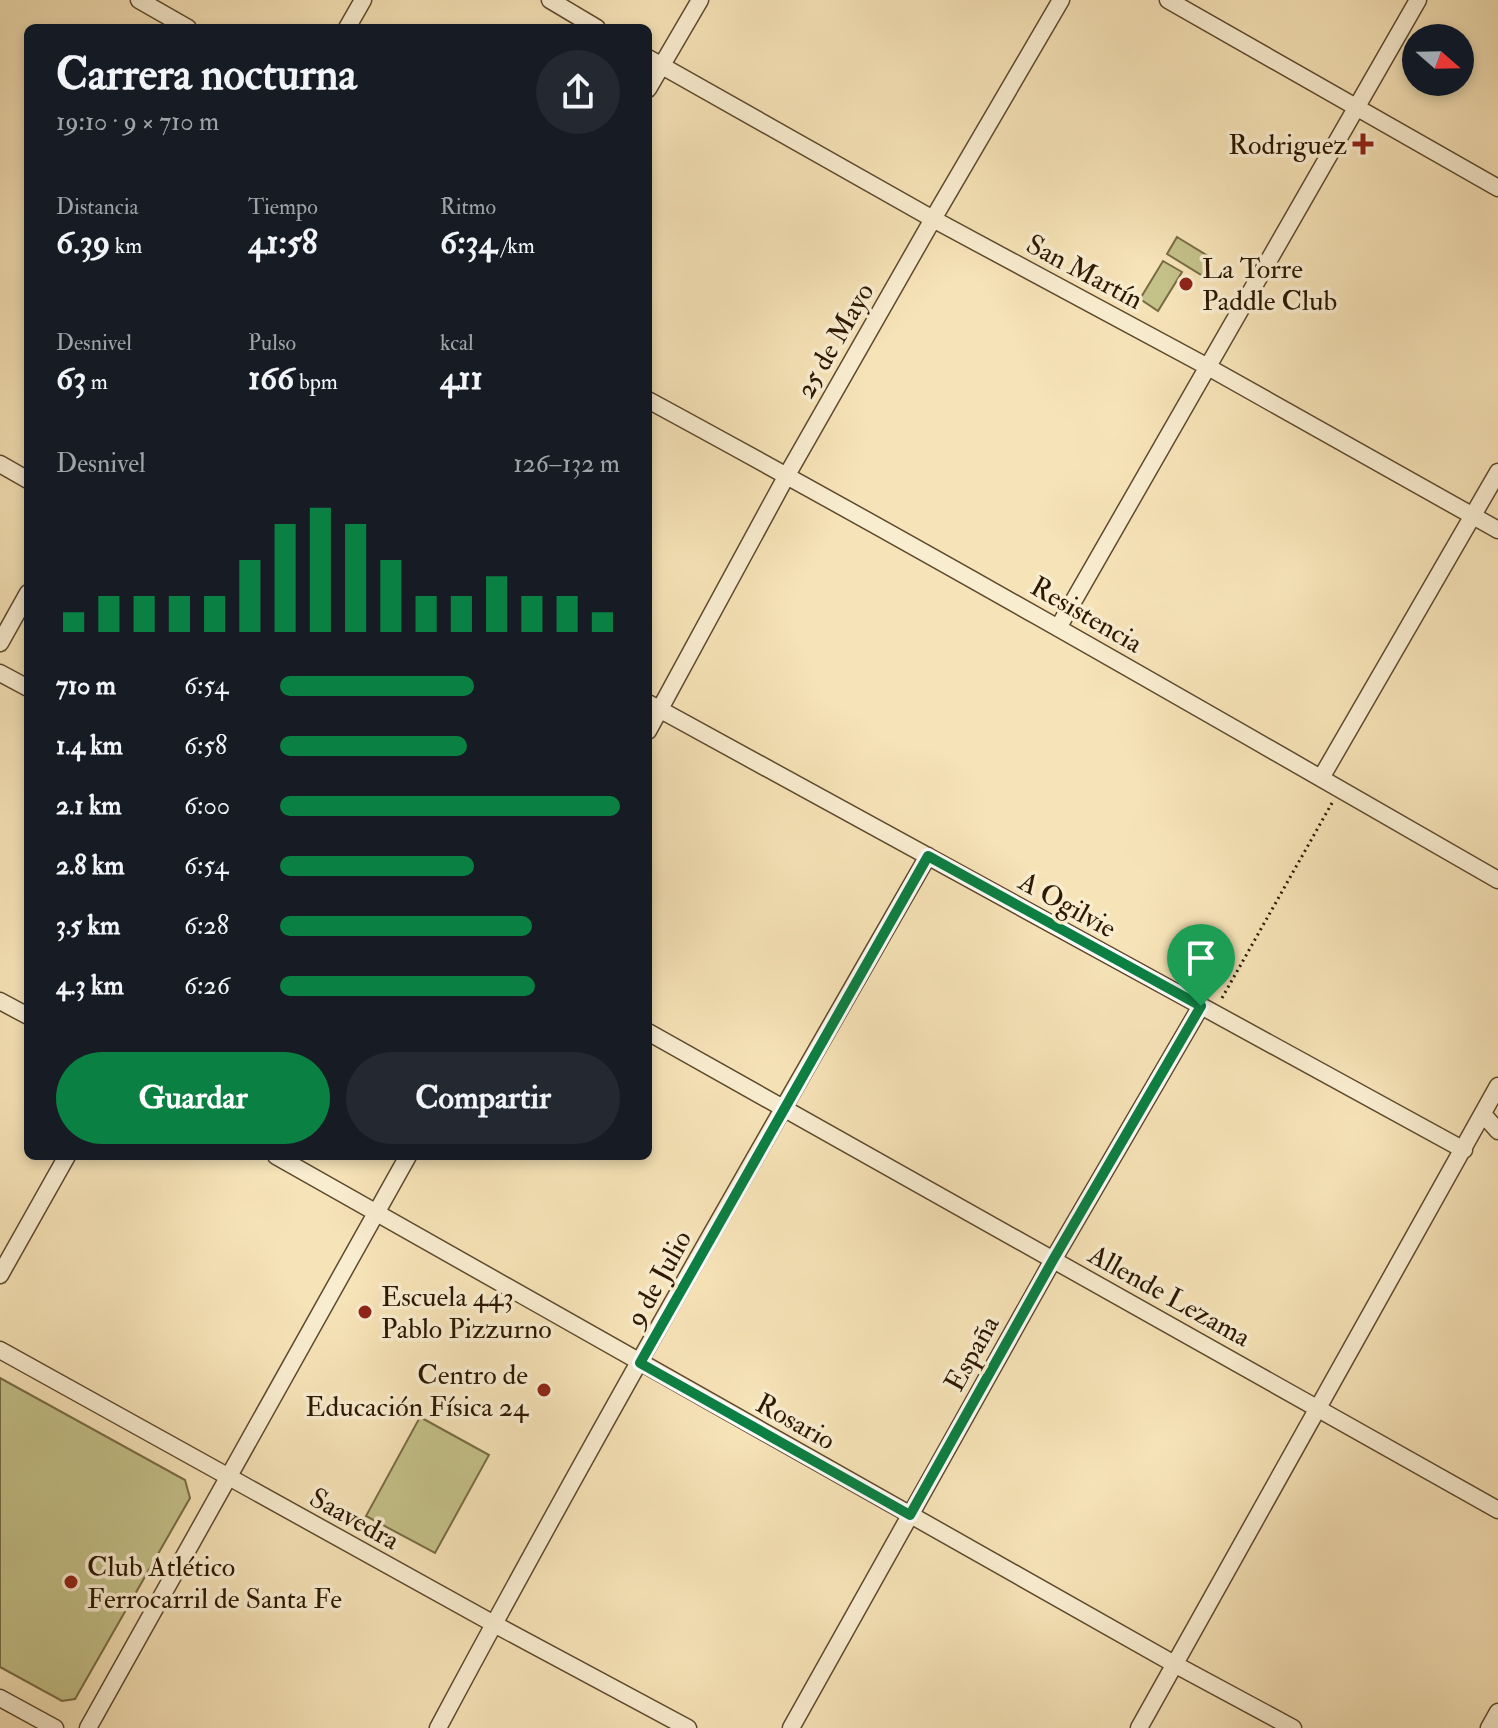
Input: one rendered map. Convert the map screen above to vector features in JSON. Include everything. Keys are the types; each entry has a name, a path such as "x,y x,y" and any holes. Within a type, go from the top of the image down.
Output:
{"street":[{"path":"139,0 181,24"},
{"path":"349,24 363,0"},
{"path":"550,0 590,24"},
{"path":"655,62 700,0"},
{"name":"25 de Mayo","path":"654,706 1061,0"},
{"path":"1168,0 1498,188"},
{"path":"1058,628 1418,0"},
{"name":"San Martín","path":"655,62 1498,530"},
{"name":"Resistencia","path":"652,402 1058,628 1498,880"},
{"path":"0,464 24,478"},
{"path":"1321,778 1498,472"},
{"path":"0,643 24,600"},
{"path":"0,673 24,686"},
{"name":"A Ogilvie","path":"654,706 1464,1150"},
{"name":"9 de Julio","path":"438,1728 640,1363 928,856"},
{"path":"0,1001 24,1014"},
{"name":"España","path":"791,1728 1053,1260 1207,1009"},
{"name":"Allende Lezama","path":"652,1034 1498,1510"},
{"path":"1139,1728 1498,1086"},
{"path":"1483,1114 1498,1131"},
{"path":"0,1275 65,1160"},
{"name":"Rosario","path":"283,1160 1176,1665 1293,1728"},
{"path":"88,1728 406,1160"},
{"name":"Saavedra","path":"0,1350 688,1728"},
{"path":"0,1698 55,1728"},
{"path":"1489,1728 1498,1712"}],"path":[{"path":"1207,1009 1340,789"}],"shaded area":[{"path":"1177,237 1213,259 1203,276 1167,254"},
{"path":"1163,261 1182,272 1158,311 1140,299"},
{"name":"Club Atlético Ferrocarril de Santa Fe","path":"0,1378 185,1480 190,1498 75,1699 62,1701 0,1667"},
{"path":"420,1417 489,1455 435,1553 366,1516"}],"place":[{"name":"Rodriguez","path":"1363,144"},
{"name":"La Torre Paddle Club","path":"1186,284"},
{"name":"Escuela 443 Pablo Pizzurno","path":"365,1312"},
{"name":"Centro de Educación Física 24","path":"544,1390"},
{"name":"Club Atlético Ferrocarril de Santa Fe","path":"71,1582"}],"route":[{"path":"928,856 1201,1006 1053,1260 910,1515 640,1363 928,856"}]}
